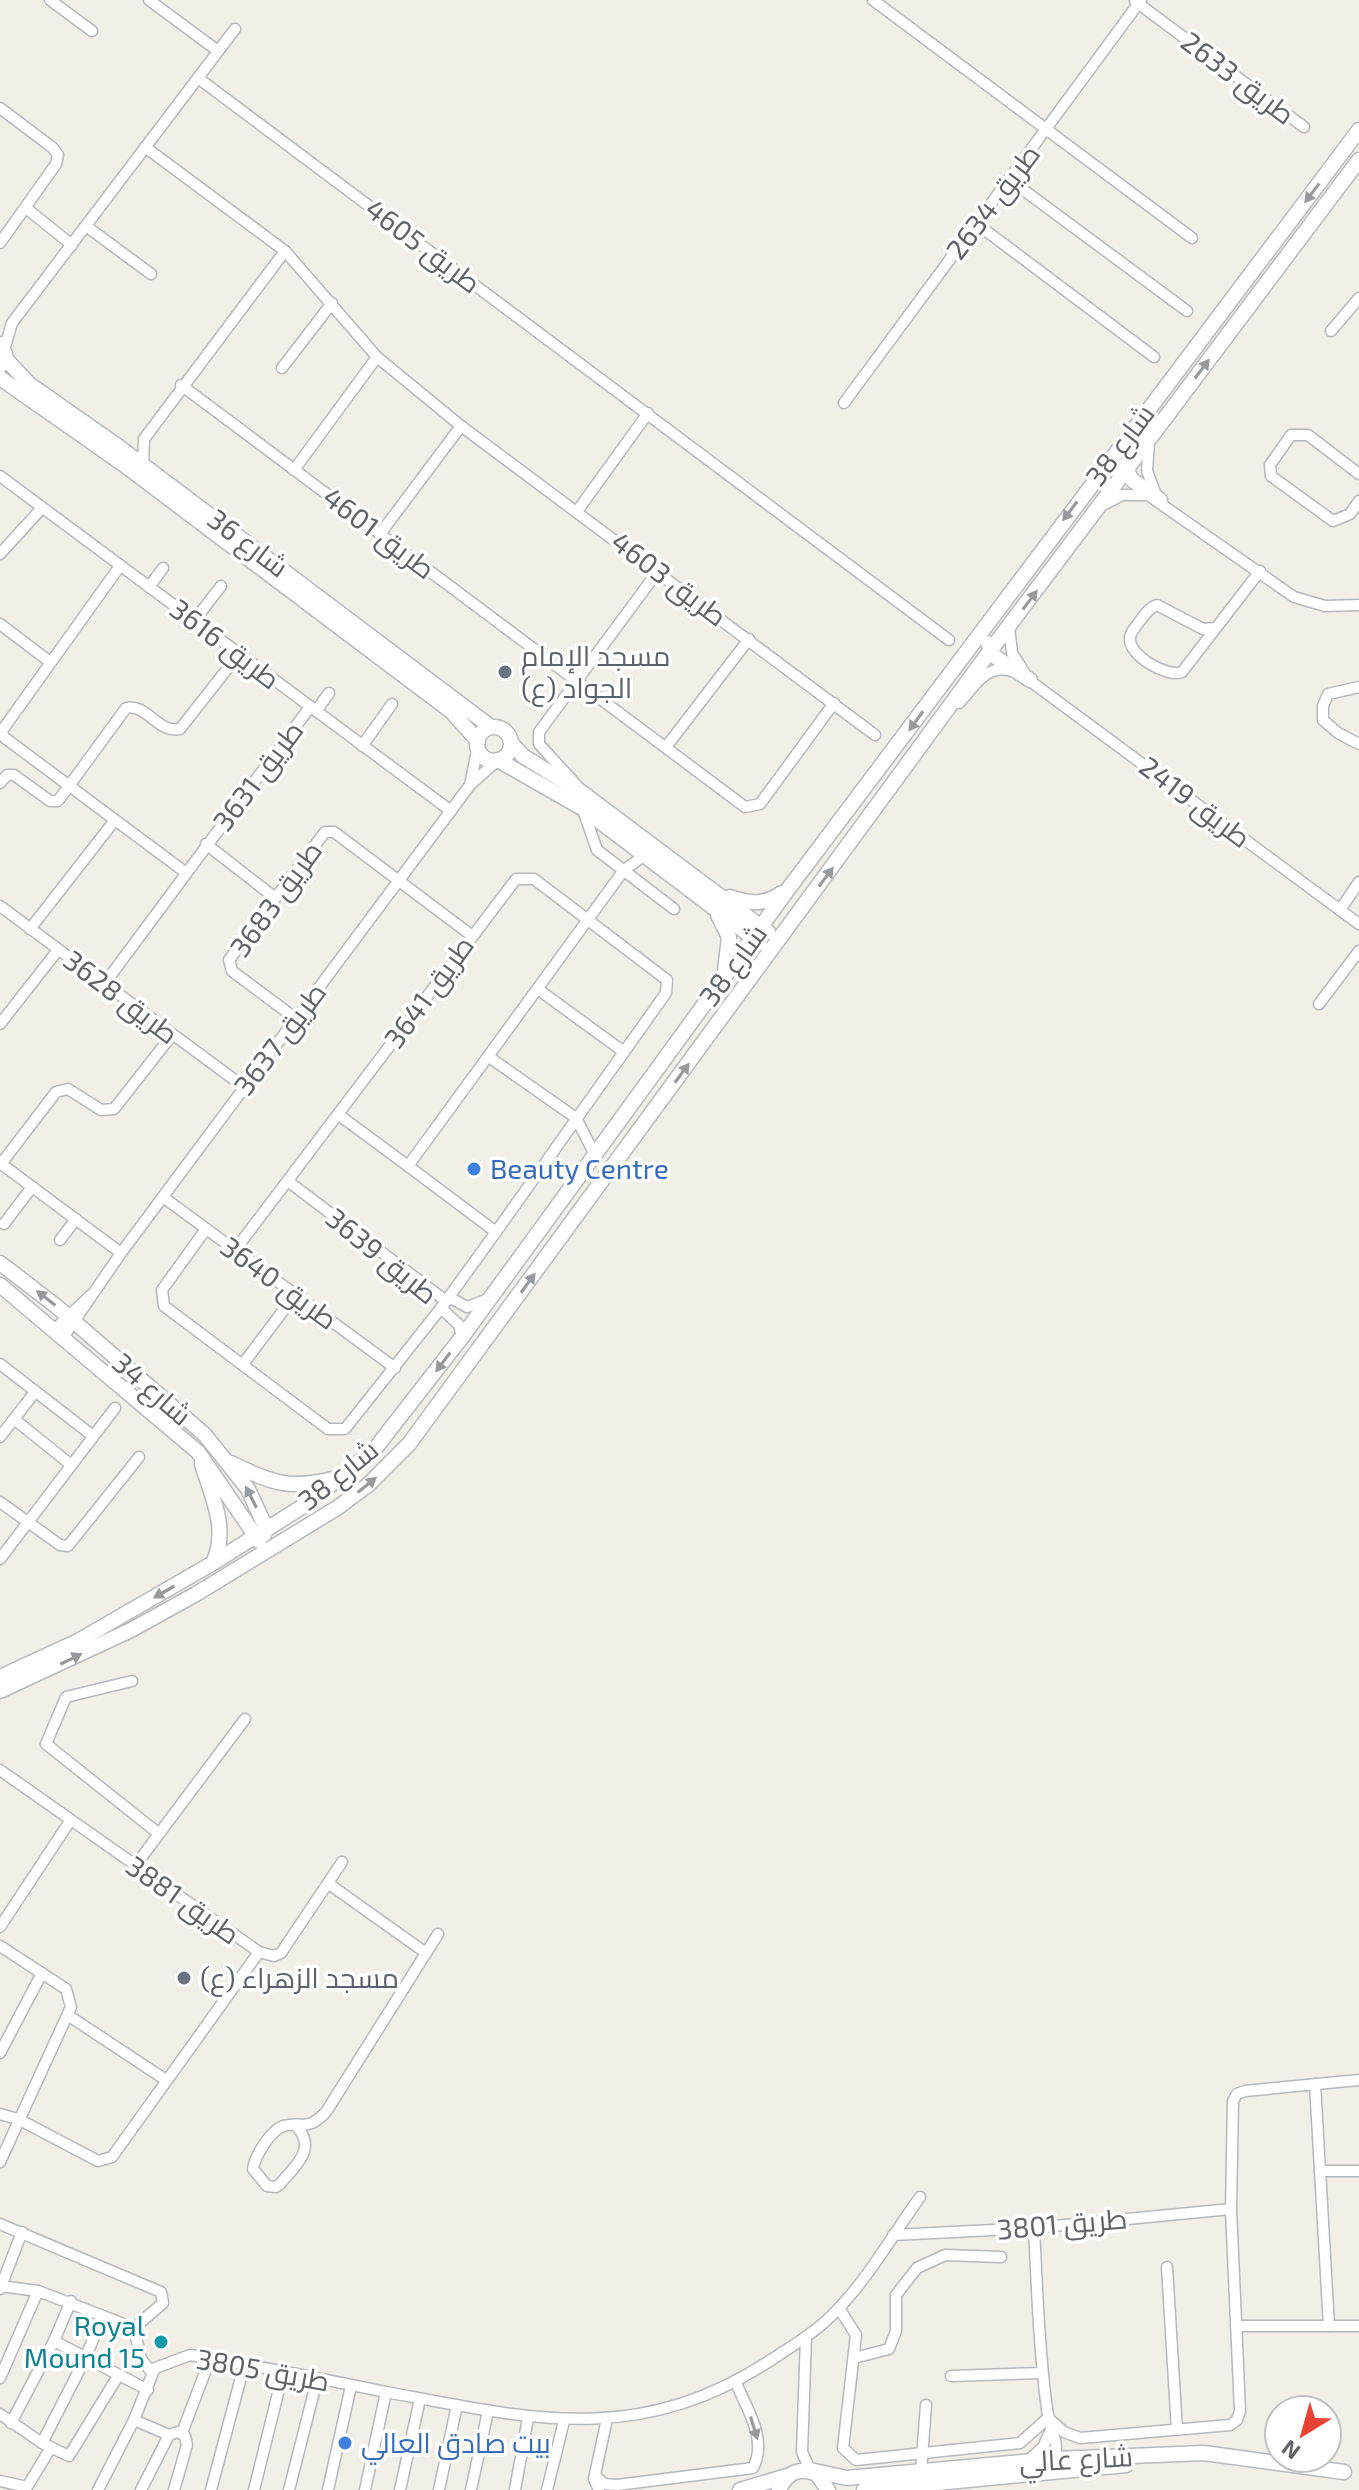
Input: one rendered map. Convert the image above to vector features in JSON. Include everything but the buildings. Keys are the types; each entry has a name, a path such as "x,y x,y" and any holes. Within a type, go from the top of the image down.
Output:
{"street":[{"path":"50,0 92,31"},
{"path":"149,0 218,51"},
{"path":"873,0 1192,238"},
{"name":"طريق 2634","path":"844,403 1046,131 1137,1"},
{"name":"طريق 2633","path":"1137,1 1304,127"},
{"path":"0,331 12,323 235,29"},
{"name":"طريق 4605","path":"198,78 949,640"},
{"path":"0,243 56,164 58,155 53,148 2,113"},
{"name":"شارع 38","path":"0,1677 78,1641 260,1535 345,1476 399,1421 789,888 1359,130"},
{"name":"طريق 4603","path":"145,147 285,251 377,357 461,426 578,510 875,735"},
{"name":"شارع 38","path":"0,1691 131,1630 196,1594 368,1485 409,1444 990,651 1359,160"},
{"path":"1010,180 1187,311"},
{"path":"26,208 72,245"},
{"path":"977,224 1154,357"},
{"path":"86,226 151,274"},
{"path":"143,464 144,439 181,385 285,251"},
{"path":"1331,331 1358,301"},
{"path":"282,368 332,303"},
{"path":"2,355 12,323"},
{"name":"شارع 36","path":"2,355 29,384 143,464 491,727"},
{"path":"294,470 377,357"},
{"name":"شارع 36","path":"0,378 123,464 440,703 478,743"},
{"path":"1170,378 1160,406 1128,450 1126,471 1160,500 1309,604 1359,605"},
{"name":"طريق 4601","path":"181,385 741,804 755,807 834,703"},
{"path":"578,510 648,413"},
{"path":"380,534 461,426"},
{"path":"1359,474 1308,435 1299,433 1291,435 1270,465 1271,476 1333,521 1350,514 1359,501"},
{"path":"119,447 144,439"},
{"path":"1149,439 1147,471 1160,500"},
{"name":"طريق 3616","path":"0,476 451,811"},
{"path":"1100,507 1110,500 1135,493 1160,500"},
{"path":"0,554 42,508"},
{"path":"1030,680 990,651 989,635 1026,582 1039,553"},
{"path":"120,566 1,732 185,872"},
{"path":"149,587 163,568"},
{"path":"658,571 539,732 538,740 583,801 645,855 712,897 753,903 773,900 789,888"},
{"path":"1215,628 1203,629 1157,605 1150,608 1130,634 1129,642 1132,648 1162,672 1176,675 1182,672 1260,571"},
{"path":"194,621 221,586"},
{"path":"0,624 50,662"},
{"name":"طريق 2419","path":"1009,627 1012,653 1030,680"},
{"path":"666,747 749,639"},
{"path":"0,783 7,775 14,775 54,802 126,708 134,706 167,729 180,729 239,654"},
{"name":"طريق 2419","path":"932,733 993,669 1010,670 1030,680 1359,924"},
{"path":"1359,687 1328,694 1323,706 1323,720 1338,733 1359,744"},
{"name":"طريق 3631","path":"105,983 206,844 329,693"},
{"path":"362,746 392,704"},
{"path":"583,801 498,760 487,759 478,743 482,732 491,727 502,729 529,761 583,801 712,897 775,945"},
{"name":"طريق 3637","path":"470,785 478,743"},
{"path":"498,760 508,754 511,743"},
{"name":"طريق 3637","path":"58,1335 91,1295 470,785 498,760"},
{"path":"583,801 594,846 674,909"},
{"path":"30,929 115,820"},
{"name":"طريق 3683","path":"295,1018 228,966 274,897 325,832 334,832 471,935"},
{"name":"طريق 3631","path":"206,844 274,897"},
{"path":"408,1166 624,870 645,855"},
{"name":"طريق 3641","path":"235,1250 516,879 534,879 663,976 668,984 666,993 624,1052"},
{"path":"1340,910 1359,882"},
{"path":"712,897 729,937 729,960 721,982"},
{"name":"طريق 3628","path":"0,906 244,1087"},
{"path":"0,1024 58,950"},
{"path":"1319,1004 1359,951"},
{"path":"445,1302 624,1052 539,990"},
{"path":"121,1253 1,1164 56,1092 68,1089 101,1110 114,1109 172,1035"},
{"path":"489,1057 576,1118 595,1155"},
{"path":"339,1115 496,1232"},
{"name":"طريق 3639","path":"206,1229 164,1287 161,1299 164,1306 328,1429 339,1430 349,1426 445,1302 289,1182"},
{"path":"4,1224 32,1187"},
{"name":"طريق 3640","path":"163,1197 395,1368"},
{"path":"60,1240 76,1219"},
{"name":"شارع 34","path":"0,1263 72,1320 205,1435 229,1462 260,1535"},
{"name":"شارع 34","path":"0,1285 198,1452 260,1535"},
{"path":"243,1364 295,1295"},
{"path":"445,1302 467,1307 491,1297"},
{"path":"445,1302 459,1325 462,1337"},
{"path":"0,1364 93,1436"},
{"path":"0,1437 35,1392"},
{"path":"0,1559 115,1408"},
{"path":"14,1419 70,1464"},
{"path":"198,1452 213,1495 221,1536 220,1548 213,1563"},
{"path":"0,1502 60,1545 68,1546 139,1457"},
{"path":"229,1462 287,1486 309,1485 345,1476"},
{"path":"196,1594 204,1583 250,1553 260,1535 278,1544"},
{"path":"132,1681 66,1697 46,1744 48,1749 158,1833"},
{"path":"135,1866 245,1719"},
{"name":"طريق 3881","path":"0,1770 259,1952 274,1956 281,1953 342,1862"},
{"path":"0,1927 70,1821"},
{"path":"329,1884 426,1953"},
{"path":"297,2127 306,2139 305,2150 280,2184 267,2186 254,2174 254,2163 279,2128 311,2124 326,2112 438,1934"},
{"path":"0,1946 66,1989 70,1997 69,2016 0,2162"},
{"path":"0,2114 18,2119 93,2159 112,2157 259,1952"},
{"path":"0,2053 42,1973"},
{"path":"69,2016 166,2080"},
{"path":"1050,2424 1080,2438 1230,2425 1237,2420 1240,2411 1231,2209 1233,2101 1237,2094 1245,2091 1359,2080"},
{"path":"1315,2084 1329,2326"},
{"path":"1320,2171 1359,2171"},
{"name":"طريق 3805","path":"134,2328 141,2359 147,2368 154,2370 185,2355 528,2418 564,2421 607,2419 661,2411 736,2383 806,2337 839,2308 920,2197"},
{"name":"طريق 3801","path":"893,2235 1034,2228 1231,2209"},
{"path":"0,2224 22,2232 161,2292 163,2303 134,2328 102,2317 71,2301 38,2291 0,2287 22,2232"},
{"path":"1034,2228 1042,2373 1057,2448 1055,2459 1046,2472"},
{"path":"854,2358 889,2349 896,2331 893,2305 896,2295 917,2268 945,2255 1001,2257"},
{"path":"1167,2267 1177,2430"},
{"path":"0,2378 38,2291"},
{"path":"11,2423 71,2301"},
{"path":"839,2308 854,2329 854,2358 843,2448 849,2457 864,2460 1020,2443 1050,2424"},
{"path":"0,2481 27,2487 102,2317"},
{"path":"1236,2326 1359,2326"},
{"path":"806,2337 802,2452 810,2470 823,2479 828,2490"},
{"path":"54,2341 148,2390"},
{"path":"174,2490 187,2445 182,2433 210,2359"},
{"path":"211,2490 244,2366"},
{"path":"98,2490 148,2390 154,2370"},
{"path":"254,2490 283,2373"},
{"path":"951,2376 1042,2373"},
{"path":"0,2414 65,2456 74,2451 118,2376"},
{"path":"289,2490 317,2380"},
{"path":"595,2475 604,2484 617,2485 747,2471 757,2461 757,2436 736,2383"},
{"path":"328,2490 351,2386"},
{"path":"365,2490 386,2392"},
{"path":"400,2490 420,2399"},
{"path":"439,2490 457,2405"},
{"path":"920,2482 926,2405"},
{"path":"471,2490 488,2411"},
{"path":"515,2490 528,2418"},
{"path":"599,2490 595,2475 607,2419"},
{"path":"134,2420 169,2435 182,2433"},
{"path":"551,2487 564,2421"},
{"path":"1027,2461 1043,2447 1050,2424"},
{"path":"141,2490 169,2435"},
{"path":"779,2490 802,2452"},
{"name":"شارع عالي","path":"864,2490 1027,2461 1204,2453 1351,2472"},
{"name":"شارع عالي","path":"810,2470 847,2478 920,2482 1202,2460 1330,2475 1351,2472"},
{"path":"740,2490 810,2470"}],"place":[{"name":"مسجد الإمام الجواد (ع)","path":"505,672"},
{"name":"Beauty Centre","path":"474,1169"},
{"name":"مسجد الزهراء (ع)","path":"184,1978"},
{"name":"Royal Mound 15","path":"161,2342"},
{"name":"بيت صادق العالي","path":"345,2443"}]}
